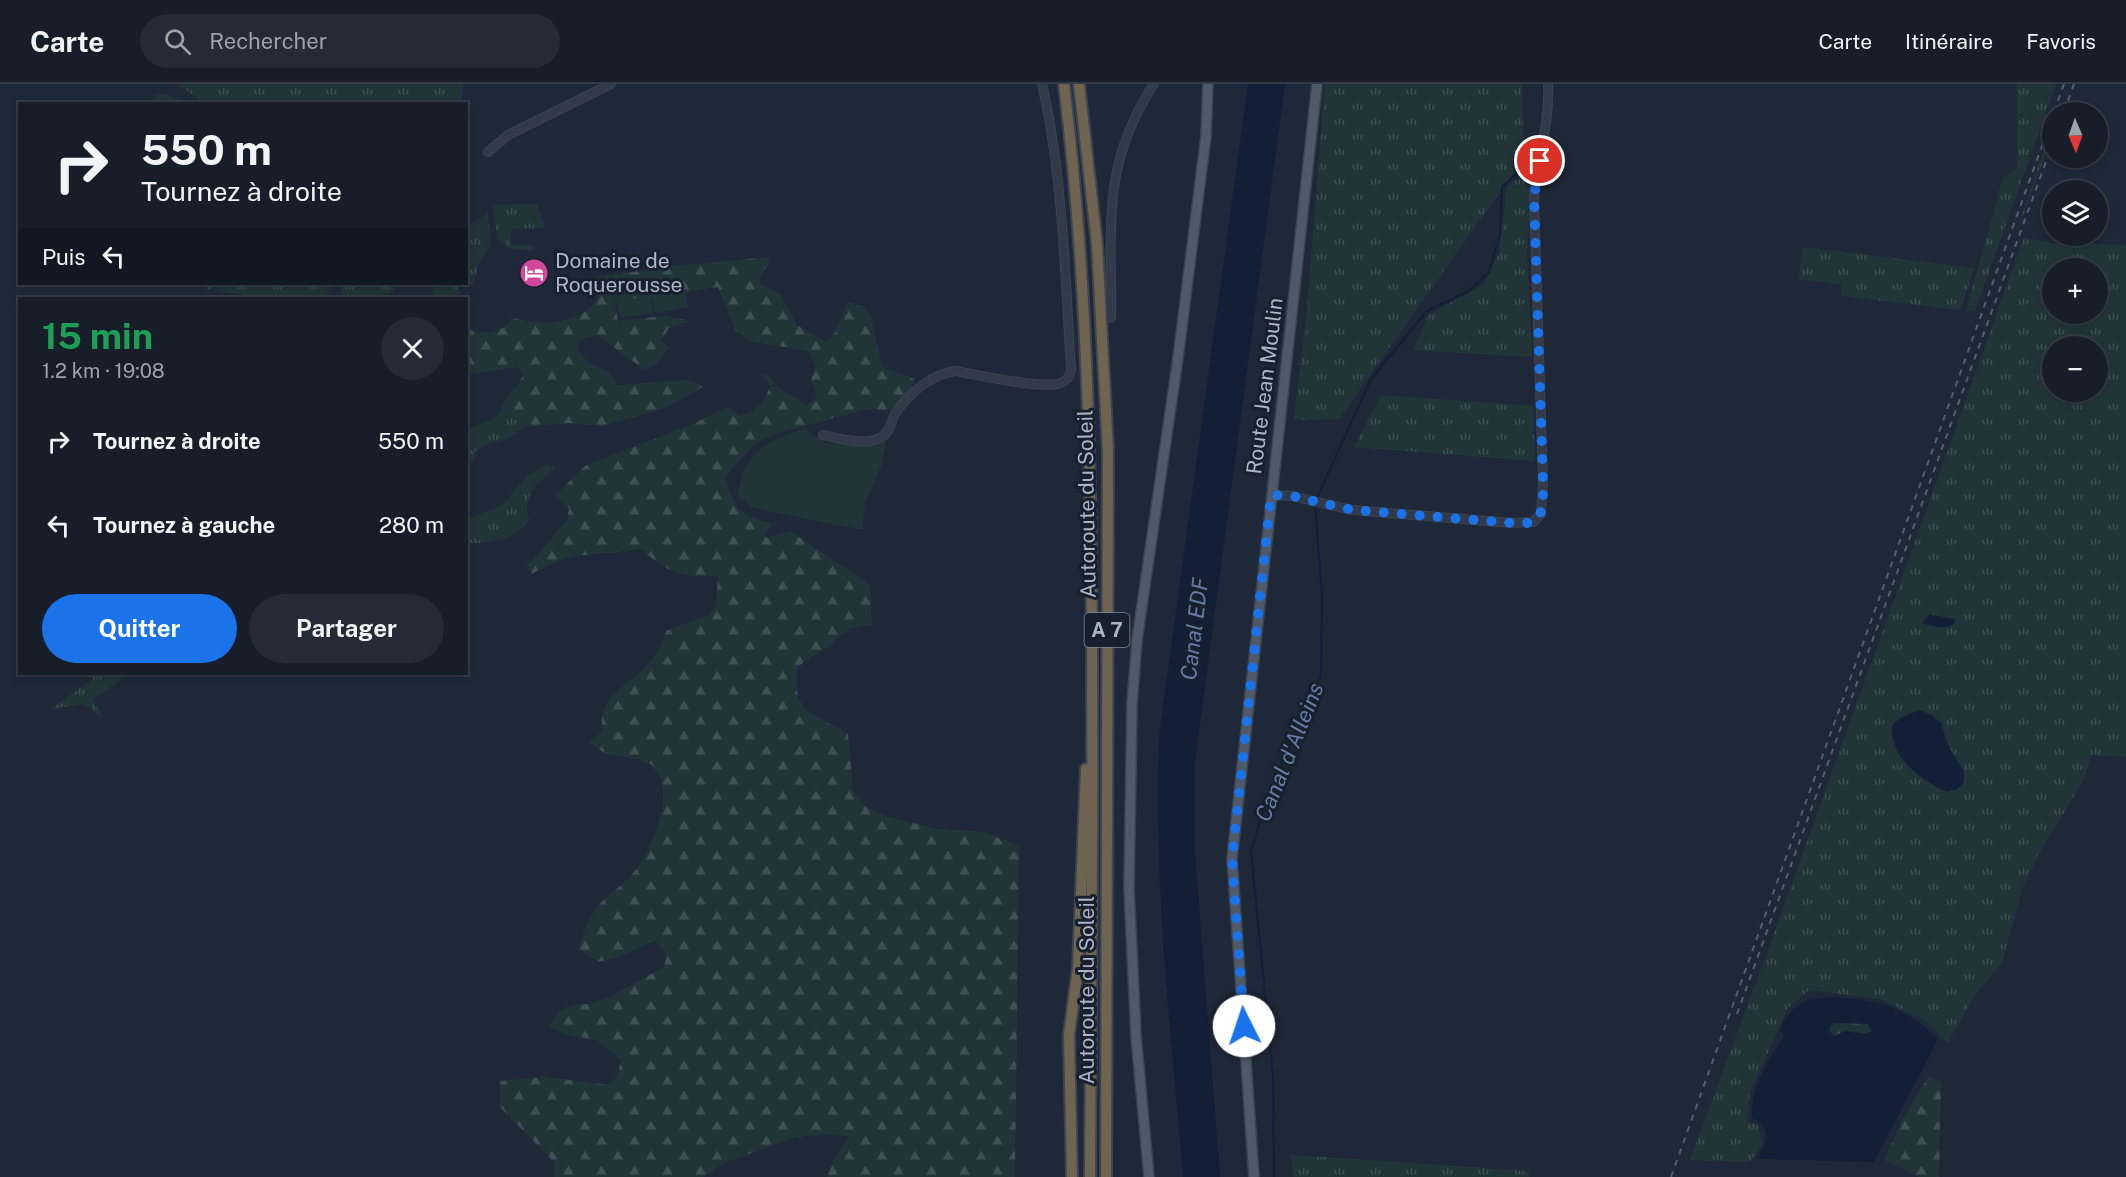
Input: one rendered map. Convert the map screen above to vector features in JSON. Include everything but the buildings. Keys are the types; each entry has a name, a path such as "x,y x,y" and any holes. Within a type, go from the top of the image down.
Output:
{"highway":[{"name":"Autoroute du Soleil","path":"1064,84 1086,309 1092,685 1090,1177"},
{"name":"Autoroute du Soleil","path":"1079,84 1097,244 1108,451 1106,1177"},
{"path":"1072,1177 1069,1035 1078,968 1085,787 1092,685"}],"main road":[{"path":"1149,1177 1136,1036 1129,888 1132,704 1137,640 1186,300 1206,136 1208,84"},
{"name":"Route Jean Moulin","path":"1254,1177 1232,859 1316,84"}],"street":[{"path":"488,152 496,143 514,132 612,84"},
{"path":"823,435 853,441 867,441 883,436 889,430 895,413 931,378 944,373 956,371 1047,385 1064,382 1070,377 1053,138 1042,84"},
{"path":"1112,318 1112,206 1116,169 1131,123 1154,84"},
{"path":"1271,495 1292,496 1352,510 1512,523 1533,522 1541,514 1543,482 1534,197 1535,178 1547,127 1548,84"}],"green space":[{"path":"177,84 463,84 462,102 203,102"},
{"path":"1325,84 1522,84 1524,158 1339,419 1294,420 1307,309"},
{"path":"2017,84 2056,84 2050,102 2042,102 2042,123 1975,311 1966,311 2003,178 2017,168"},
{"path":"166,94 186,102 149,102 156,95"},
{"path":"2042,154 2042,164 2007,261"},
{"path":"1534,165 1527,251 1532,357 1414,350 1428,315 1483,285 1499,253 1507,187"},
{"path":"537,204 545,228 511,229 511,245 533,245 534,250 510,249 497,239 493,205"},
{"path":"488,213 491,244 479,262 473,285 463,287 462,285 468,285 468,226"},
{"path":"2024,238 2042,241 2042,246 2126,245 2126,757 2092,755 2083,781 2040,852 2023,886 2002,963 1972,999 1948,1043 1924,1020 1880,999 1809,990 1788,1008 1750,1093 1747,1121 1758,1125 1763,1144 1750,1162 1690,1160 1769,948"},
{"path":"1803,247 1974,268 1961,310 1842,296 1841,284 1798,279"},
{"path":"769,257 768,265 759,277 760,284 781,295 797,325 826,342 835,333 848,302 863,306 871,317 882,367 915,379 907,397 891,410 869,409 780,432 756,443 725,477 732,497 740,509 752,517 772,524 764,536 768,538 790,531 870,585 872,625 849,629 829,647 798,667 796,679 798,698 808,712 848,734 853,791 868,808 889,817 938,829 984,832 1019,846 1015,1177 827,1177 833,1161 849,1137 830,1134 797,1137 724,1163 703,1177 554,1177 554,1162 500,1107 500,1081 543,1077 610,1085 617,1076 621,1060 597,1040 568,1035 549,1026 558,1013 569,1006 594,1003 612,996 664,967 667,955 655,940 617,958 598,962 579,949 586,927 601,902 630,877 641,862 659,822 663,793 661,780 656,769 651,765 640,760 605,753 589,742 602,732 602,715 608,703 653,658 661,646 666,631 709,615 716,605 718,576 678,573 662,566 644,552 644,549 574,557 561,560 532,574 527,566 567,520 569,508 555,496 585,466 693,424 727,407 740,416 751,412 762,402 770,386 760,373 767,374 783,391 807,405 817,398 811,380 815,367 809,351 749,341 736,331 718,287 615,302 618,321 665,316 691,321 669,328 661,340 669,348 657,363 645,370 597,335 581,339 577,347 585,359 608,372 617,385 686,380 696,382 703,387 664,408 603,426 569,423 525,427 512,414 500,412 523,375 517,367 468,374 468,329 485,333 492,332 504,327 511,318 543,323 575,317 592,306 597,298 599,288 596,277"},
{"path":"204,285 331,285 325,297 254,297 207,289"},
{"path":"338,285 402,285 386,295 344,297"},
{"path":"434,285 457,285 461,293 459,297 432,296"},
{"path":"685,290 688,307 655,313 652,296"},
{"path":"650,296 653,313 620,318 617,301"},
{"path":"1381,395 1533,406 1535,461 1354,447"},
{"path":"500,412 512,414 525,427 512,436 480,448 468,465 468,429 493,419"},
{"path":"806,428 811,435 823,439 823,443 853,445 886,439 883,462 865,503 862,530 752,507 738,496 745,468 759,450 780,438"},
{"path":"547,464 556,468 533,490 528,503 529,520 524,526 510,536 501,539 468,543 468,519 503,505 527,476"},
{"path":"91,675 124,675 93,700 102,717 83,704 50,709 93,679"},
{"path":"1836,1022 1869,1024 1872,1031 1864,1034 1853,1031 1834,1036 1828,1030 1829,1025"},
{"path":"1929,1076 1941,1082 1939,1177 1919,1177 1884,1160 1902,1120"},
{"path":"1291,1155 1529,1171 1529,1177 1293,1177"}],"water":[{"name":"Canal EDF","path":"1248,84 1285,84 1195,762 1195,853 1220,1177 1183,1177 1161,902 1159,736"},
{"path":"1929,614 1954,619 1955,623 1944,627 1922,623"},
{"path":"1919,710 1932,715 1941,723 1948,746 1964,771 1964,782 1957,789 1947,792 1927,781 1901,758 1896,748 1892,725 1902,717"},
{"path":"1826,998 1853,999 1892,1008 1914,1019 1938,1039 1874,1162 1756,1159 1763,1148 1766,1136 1763,1126 1752,1118 1754,1096 1761,1075 1784,1036 1780,1028 1792,1011 1803,1002","holes":["1832,1023 1868,1024 1872,1031 1864,1034 1845,1031 1834,1036 1829,1030"]}],"waterway":[{"name":"Canal d'Alleins","path":"1543,84 1544,103"},
{"name":"Canal d'Alleins","path":"1316,500 1371,379 1427,311 1469,291 1489,272 1500,234 1502,187 1538,153"},
{"name":"Canal d'Alleins","path":"1274,1177 1273,1075 1251,852 1267,796 1321,676 1322,594 1315,506"}],"railway":[{"path":"2058,102 2064,84"},
{"path":"2068,102 2074,84"},
{"path":"1671,1177 2042,146"},
{"path":"1737,1014 2044,168"}],"place":[{"name":"Domaine de Roquerousse","path":"534,273"}],"route":[{"path":"1244,1026 1232,859 1271,495 1292,496 1312,503 1352,510 1512,523 1527,523 1537,519 1543,508 1534,258 1535,178 1540,161"}]}
